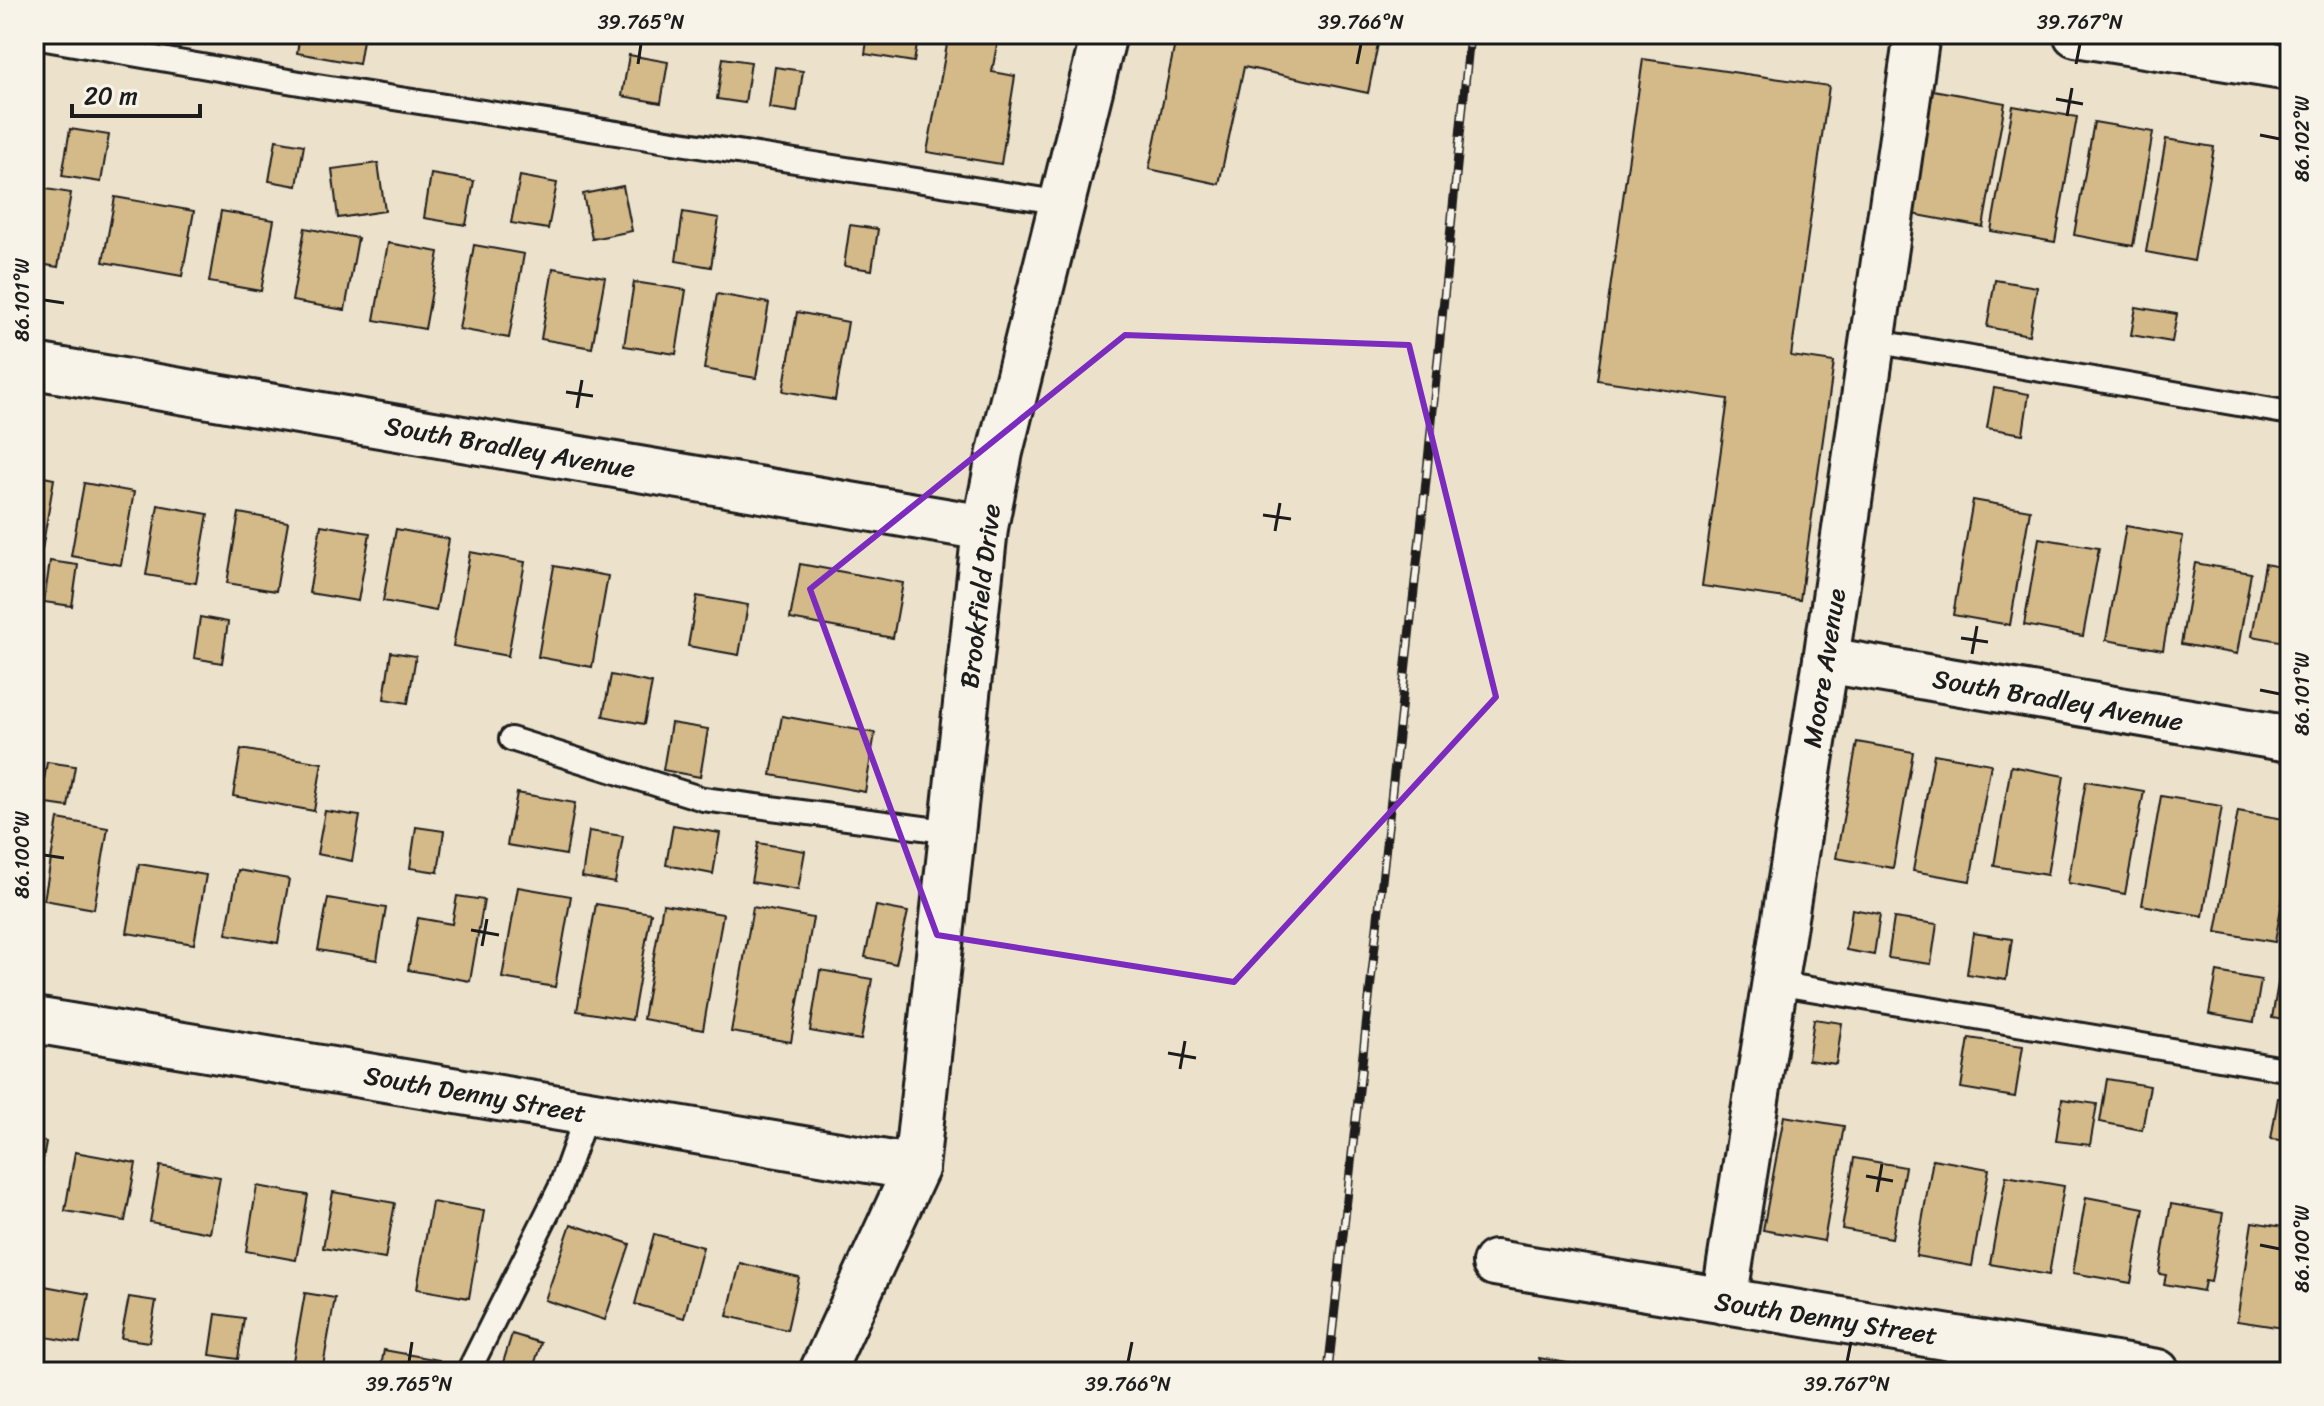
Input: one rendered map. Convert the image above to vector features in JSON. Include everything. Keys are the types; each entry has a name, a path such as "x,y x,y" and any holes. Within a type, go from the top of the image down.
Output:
{"street":[{"name":"Brookfield Drive","path":"822,1372 916,1168 985,528 1000,452 1104,34"},
{"name":"Moore Avenue","path":"1724,1301 1826,660 1917,34"},
{"path":"2076,34 2290,68"},
{"name":"South Bradley Avenue","path":"34,366 985,528"},
{"name":"South Bradley Avenue","path":"1826,660 2290,739"},
{"name":"South Denny Street","path":"34,1020 916,1168"},
{"name":"South Denny Street","path":"1495,1263 2157,1372"}],"lane":[{"path":"34,37 317,86 1063,203"},
{"path":"1873,341 2290,413"},
{"path":"511,739 703,799 953,832"},
{"path":"1775,983 2290,1070"},
{"path":"468,1372 560,1188 587,1113"}],"highlighted area":[{"path":"1125,335 1409,345 1496,697 1234,982 937,935 810,589"}],"building":[{"path":"225,34 275,34 273,44"},
{"path":"300,34 364,34 359,64 297,53"},
{"path":"868,34 919,34 914,62 865,54"},
{"path":"949,34 999,34 992,72 1015,76 1001,164 927,152"},
{"path":"1177,34 1380,34 1368,93 1244,67 1219,184 1149,169"},
{"path":"629,55 668,62 661,103 622,96"},
{"path":"723,58 751,62 745,103 717,99"},
{"path":"1643,59 1829,86 1791,356 1834,362 1800,600 1702,586 1728,399 1597,380"},
{"path":"775,67 803,71 797,112 769,108"},
{"path":"1933,90 2005,103 1983,227 1912,214"},
{"path":"2013,106 2077,117 2055,242 1991,231"},
{"path":"2094,122 2153,132 2133,246 2074,235"},
{"path":"70,129 109,135 101,182 62,176"},
{"path":"2166,139 2214,147 2194,261 2146,252"},
{"path":"276,140 304,145 297,186 269,181"},
{"path":"378,163 385,211 338,218 332,169"},
{"path":"431,174 474,181 466,225 424,218"},
{"path":"520,176 557,183 548,229 511,223"},
{"path":"623,186 632,231 592,239 583,194"},
{"path":"34,187 71,193 58,267 34,263"},
{"path":"115,197 194,211 182,276 103,262"},
{"path":"221,211 274,220 261,291 209,282"},
{"path":"683,212 719,218 711,267 676,261"},
{"path":"850,225 878,229 872,270 844,266"},
{"path":"305,228 358,238 345,310 292,301"},
{"path":"388,243 439,252 425,329 374,320"},
{"path":"474,245 524,254 509,338 459,329"},
{"path":"553,268 605,277 592,348 541,339"},
{"path":"1995,280 2037,287 2029,335 1987,327"},
{"path":"634,282 686,290 676,354 624,346"},
{"path":"717,294 769,303 756,378 704,369"},
{"path":"2136,307 2177,314 2172,342 2131,335"},
{"path":"797,312 848,322 835,400 783,391"},
{"path":"1994,388 2029,394 2023,434 1987,428"},
{"path":"34,475 54,479 42,550 34,549"},
{"path":"84,483 134,492 121,565 71,556"},
{"path":"1973,500 2030,510 2010,625 1953,615"},
{"path":"158,505 208,514 196,583 146,575"},
{"path":"239,513 288,522 276,591 227,583"},
{"path":"321,525 370,533 358,601 309,593"},
{"path":"2126,526 2183,536 2163,650 2106,640"},
{"path":"396,529 449,539 436,611 383,601"},
{"path":"2039,538 2099,548 2083,636 2024,625"},
{"path":"470,552 525,562 508,656 453,646"},
{"path":"50,561 78,565 72,606 44,602"},
{"path":"2195,563 2251,573 2237,654 2181,644"},
{"path":"800,564 903,583 893,638 790,619"},
{"path":"2265,564 2290,569 2290,643 2252,636"},
{"path":"554,566 608,576 592,667 538,657"},
{"path":"697,596 748,605 739,655 688,646"},
{"path":"200,617 228,622 222,663 194,658"},
{"path":"391,652 416,656 408,703 384,699"},
{"path":"611,675 652,683 644,724 603,716"},
{"path":"782,716 875,733 865,792 771,775"},
{"path":"671,723 708,729 700,777 663,770"},
{"path":"1857,742 1913,752 1893,868 1836,858"},
{"path":"241,749 322,763 314,811 233,796"},
{"path":"1934,754 1991,764 1970,881 1913,871"},
{"path":"47,762 75,766 68,807 40,803"},
{"path":"2011,766 2064,776 2047,875 1994,866"},
{"path":"2086,781 2144,791 2125,894 2068,883"},
{"path":"517,793 575,803 566,855 507,845"},
{"path":"2161,796 2222,806 2203,916 2142,905"},
{"path":"325,811 360,816 352,861 317,854"},
{"path":"2238,811 2290,820 2290,857 2275,942 2216,932"},
{"path":"58,819 108,828 94,909 44,900"},
{"path":"673,825 720,833 713,874 666,865"},
{"path":"416,827 444,831 438,872 410,868"},
{"path":"589,831 623,836 615,883 582,877"},
{"path":"758,843 805,851 798,890 751,882"},
{"path":"139,864 206,875 194,944 127,933"},
{"path":"238,870 289,879 278,943 226,934"},
{"path":"518,887 571,896 555,987 502,978"},
{"path":"457,896 484,900 470,981 408,970 418,918 452,924"},
{"path":"328,898 386,908 377,960 318,950"},
{"path":"596,904 651,913 632,1020 577,1011"},
{"path":"663,904 723,914 703,1030 643,1019"},
{"path":"876,906 908,912 896,964 865,957"},
{"path":"753,907 813,918 791,1042 731,1032"},
{"path":"1852,909 1880,914 1874,955 1846,950"},
{"path":"1894,918 1937,924 1931,964 1888,958"},
{"path":"1973,933 2012,939 2006,980 1967,974"},
{"path":"820,970 872,979 861,1040 810,1031"},
{"path":"2217,972 2261,980 2254,1022 2209,1014"},
{"path":"2279,978 2290,980 2290,1021 2272,1018"},
{"path":"1814,1019 1842,1023 1836,1064 1808,1060"},
{"path":"1969,1038 2023,1046 2015,1097 1961,1088"},
{"path":"2107,1079 2150,1086 2142,1130 2100,1122"},
{"path":"2278,1098 2290,1099 2290,1141 2271,1139"},
{"path":"2062,1099 2097,1104 2090,1145 2056,1141"},
{"path":"1784,1116 1844,1126 1824,1241 1763,1230"},
{"path":"34,1140 46,1142 35,1205 34,1205"},
{"path":"75,1152 136,1163 125,1221 65,1211"},
{"path":"1854,1158 1905,1167 1892,1238 1842,1229"},
{"path":"1933,1159 1989,1169 1972,1266 1916,1256"},
{"path":"160,1166 220,1177 210,1233 150,1222"},
{"path":"2006,1176 2064,1186 2049,1275 1990,1264"},
{"path":"257,1186 308,1195 296,1260 246,1251"},
{"path":"333,1192 395,1203 385,1259 323,1248"},
{"path":"2086,1197 2144,1208 2131,1283 2073,1273"},
{"path":"432,1202 484,1211 469,1298 417,1289"},
{"path":"2171,1204 2223,1213 2211,1282 2205,1281 2203,1291 2164,1284 2166,1275 2159,1274"},
{"path":"2252,1222 2290,1228 2290,1329 2237,1321"},
{"path":"571,1224 630,1244 605,1320 545,1300"},
{"path":"654,1234 703,1247 684,1318 635,1304"},
{"path":"740,1263 799,1277 787,1330 727,1316"},
{"path":"39,1285 89,1294 80,1343 34,1335"},
{"path":"305,1293 335,1298 322,1372 291,1372"},
{"path":"129,1297 156,1301 149,1342 121,1338"},
{"path":"216,1314 244,1318 238,1359 210,1355"},
{"path":"512,1334 541,1343 532,1372 501,1369"},
{"path":"384,1350 439,1360 437,1372 380,1372"},
{"path":"1539,1358 1618,1372 1546,1372"}],"railway":[{"path":"1328,1372 1425,491 1470,34"}]}
